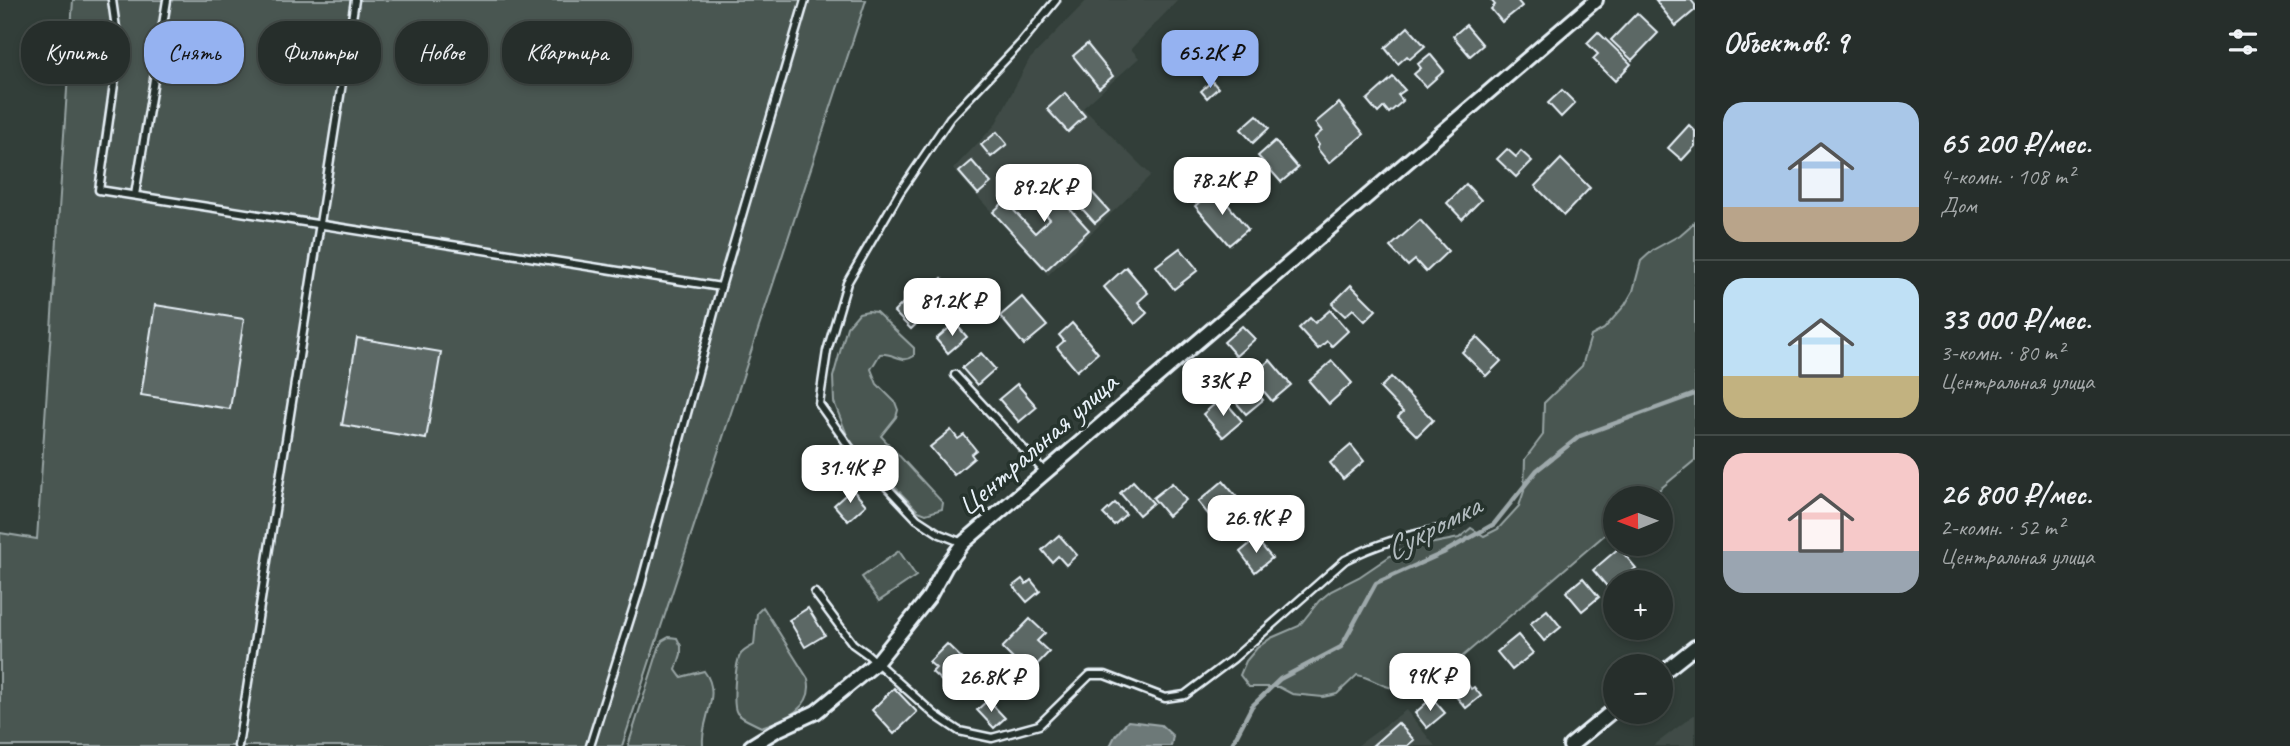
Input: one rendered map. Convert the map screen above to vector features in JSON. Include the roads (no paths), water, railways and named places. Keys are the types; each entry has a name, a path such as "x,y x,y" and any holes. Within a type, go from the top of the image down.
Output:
{"street":[{"name":"Центральная улица","path":"751,746 777,730 816,712 877,662 929,597 963,543 1596,0"},
{"path":"1673,664 1695,647"},
{"path":"1570,746 1603,719"}],"lane":[{"path":"112,0 119,49 99,190 721,287"},
{"path":"135,195 167,0"},
{"path":"238,746 355,0"},
{"path":"590,746 641,584 721,287 805,0"},
{"path":"963,543 940,534 917,519 851,449 827,416 819,404 827,351 847,283 900,192 950,118 1021,43 1056,0"},
{"path":"956,375 1045,472"},
{"path":"815,593 853,644 877,662 935,715 959,731 992,738 1039,725 1090,675 1105,675 1165,698 1185,695 1234,658 1345,559 1415,533 1451,527"}],"waterway":[{"name":"Сукромка","path":"1231,746 1252,706 1280,679 1341,647 1376,583 1443,553 1494,524 1537,470 1580,436 1695,394"}]}
